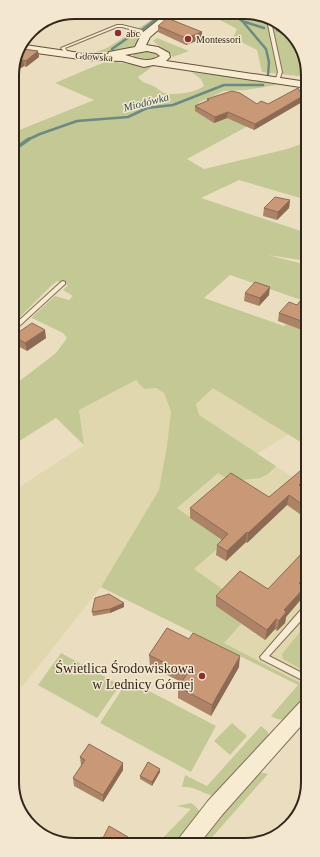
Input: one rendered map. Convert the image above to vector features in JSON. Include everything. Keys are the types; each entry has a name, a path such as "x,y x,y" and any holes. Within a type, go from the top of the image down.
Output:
{"main road":[{"path":"132,53 144,37 165,19"},
{"path":"155,27 149,43 159,56"},
{"name":"Gdowska","path":"26,48 87,57 132,53"},
{"name":"Gdowska","path":"59,53 96,55 132,53"},
{"path":"132,53 144,64 159,56"},
{"path":"132,53 159,56 209,71 301,84"}],"street":[{"path":"192,838 215,808 301,714"}],"lane":[{"path":"270,25 280,72 277,81"},
{"path":"74,54 66,52 63,48 117,26 141,31 144,37"},
{"path":"19,323 63,283"},
{"path":"301,615 264,657 301,676"}],"shaded area":[{"path":"136,380 144,389 156,388 164,393 171,412 168,446 196,404 213,387 289,434 257,454 301,482 301,687 101,587 22,687 19,685 19,487 84,445 79,410"}],"green space":[{"path":"153,19 157,21 143,34 134,46 115,52 96,52 107,48"},
{"path":"218,19 256,20 266,23 279,31 289,41 295,50 300,64 301,76 262,72 257,50 233,38 237,29"},
{"path":"157,38 189,51 173,57 169,52 153,41"},
{"path":"143,50 153,51 159,55 159,57 146,61 133,57 134,53"},
{"path":"107,61 152,67 138,77 139,79 162,92 171,94 196,90 204,86 201,79 191,72 282,84 246,90 224,91 198,103 248,126 187,159 204,169 287,149 301,144 301,198 239,180 201,198 301,231 301,260 268,255 301,263 301,300 230,275 204,298 284,326 286,324 301,330 301,442 213,388 196,404 199,415 276,466 268,474 260,478 231,481 218,473 177,508 225,542 194,569 228,593 241,624 224,643 301,683 301,701 284,720 271,716 298,685 101,587 159,490 167,446 171,412 164,393 156,388 144,389 136,380 79,410 84,445 56,418 19,441 19,381 56,353 67,338 63,333 32,318 55,296 69,300 73,296 63,290 68,285 57,281 19,318 19,130 94,100 55,83"},
{"path":"301,631 301,669 283,659 282,654"},
{"path":"61,653 120,685 97,718 38,685"},
{"path":"128,680 216,726 191,772 100,723"},
{"path":"232,723 247,736 230,755 214,741"},
{"path":"261,726 268,732 268,736 215,796 206,794 196,789 182,787 185,775 207,786"},
{"path":"259,772 268,774 211,838 200,838"},
{"path":"191,803 201,813 180,838 163,838 191,809 177,806"}],"building":[{"path":"166,19 170,19 202,32 186,38 158,26"},
{"path":"25,49 38,51 26,61 23,60 21,62"},
{"path":"298,88 301,93 301,97 255,124 228,112 215,117 195,106 209,100 207,99 232,91 240,93 257,104 261,101 268,104"},
{"path":"275,197 290,200 278,212 264,208"},
{"path":"255,282 270,287 260,298 245,293"},
{"path":"301,301 301,321 279,313 289,302 297,305"},
{"path":"32,323 45,330 25,343 19,340 19,332"},
{"path":"300,471 301,472 301,483 299,485 301,487 301,504 289,495 227,551 217,545 228,534 190,508 231,473 269,497"},
{"path":"301,554 301,581 299,583 301,584 301,591 284,610 286,612 279,621 276,619 267,630 216,596 240,571 268,589"},
{"path":"109,594 124,603 110,609 92,612 95,598"},
{"name":"Świetlica Środowiskowa w Lednicy Górnej","path":"167,628 189,639 193,633 240,656 212,705 178,687 187,674 149,655"},
{"path":"89,744 123,763 103,795 73,778 85,760 80,757"},
{"path":"148,762 160,769 152,782 140,776"},
{"path":"109,826 128,837 128,838 103,838"}],"waterway":[{"name":"Miodówka","path":"240,19 264,28"},
{"path":"143,29 155,20"},
{"name":"Miodówka","path":"244,23 266,49 269,62 268,75"},
{"path":"112,49 136,32"},
{"name":"Miodówka","path":"29,139 77,121 128,117 147,108 173,105 224,85 263,85"},
{"name":"Miodówka","path":"19,146 29,139"}],"place":[{"name":"abc","path":"118,33"},
{"name":"Montessori","path":"188,39"},
{"name":"Świetlica Środowiskowa w Lednicy Górnej","path":"202,676"}]}
